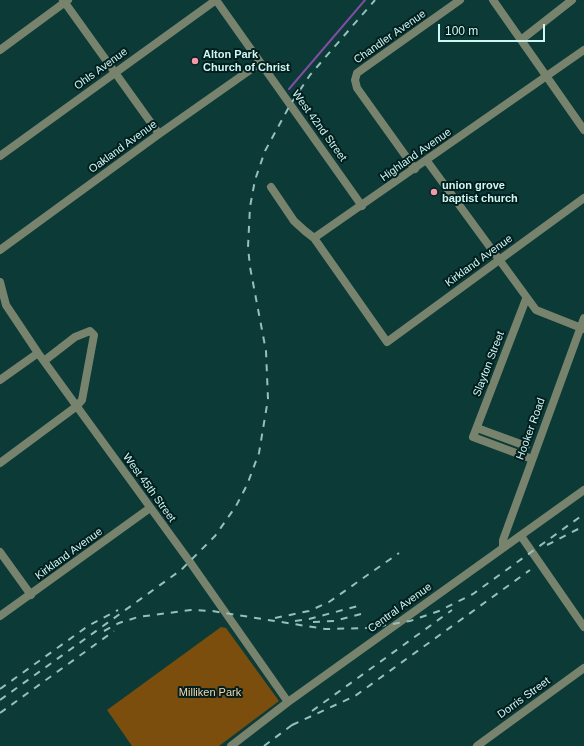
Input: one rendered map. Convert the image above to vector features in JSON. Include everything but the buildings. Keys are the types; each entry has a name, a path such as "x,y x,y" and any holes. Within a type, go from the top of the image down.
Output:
{"street":[{"name":"West 42nd Street","path":"216,0 362,206"},
{"name":"Ohls Avenue","path":"0,156 114,72 216,0"},
{"name":"Chandler Avenue","path":"415,169 357,88 355,80 357,73 460,0"},
{"path":"493,0 584,130"},
{"path":"521,40 572,0"},
{"path":"0,50 65,1 159,134"},
{"name":"Highland Avenue","path":"314,238 427,161 584,50"},
{"name":"Oakland Avenue","path":"0,250 159,134 260,63"},
{"path":"427,161 500,260 526,299 536,310 582,328"},
{"path":"271,187 294,221 314,238"},
{"name":"Kirkland Avenue","path":"314,238 387,342 584,198"},
{"name":"West 45th Street","path":"0,282 6,305 38,353 288,702"},
{"name":"Slayton Street","path":"526,299 473,437 532,459"},
{"name":"Hooker Road","path":"503,548 503,540 582,328 584,318"},
{"path":"0,463 77,406 82,400 94,335 90,331 75,337 44,361"},
{"path":"0,380 38,353"},
{"path":"477,428 526,446"},
{"name":"Central Avenue","path":"231,746 288,702 584,490"},
{"name":"Kirkland Avenue","path":"0,616 150,508"},
{"path":"521,536 584,627"},
{"path":"0,552 31,595"},
{"name":"Dorris Street","path":"477,746 584,668"}],"green space":[{"name":"Milliken Park","path":"221,627 226,628 279,701 219,746 132,746 107,710"}],"waterway":[{"path":"289,89 365,0"}],"railway":[{"path":"0,700 181,570 215,536 236,506 247,485 259,453 268,399 266,351 250,267 248,247 250,207 255,180 265,151 290,105 310,75 375,0"},
{"path":"104,631 119,623 138,617 191,610 212,611 325,629 369,628 410,621 439,611 473,594 584,514"},
{"path":"547,545 584,526"},
{"path":"275,618 309,611 329,602 399,553"},
{"path":"292,725 355,696 530,570"},
{"path":"295,621 309,619 358,606"},
{"path":"0,689 88,626 118,610"},
{"path":"312,711 452,610"},
{"path":"313,622 334,621 361,614"},
{"path":"0,713 114,631"},
{"path":"264,746 296,722"}],"place":[{"name":"Alton Park Church of Christ","path":"195,61"},
{"name":"union grove baptist church","path":"434,192"}]}
